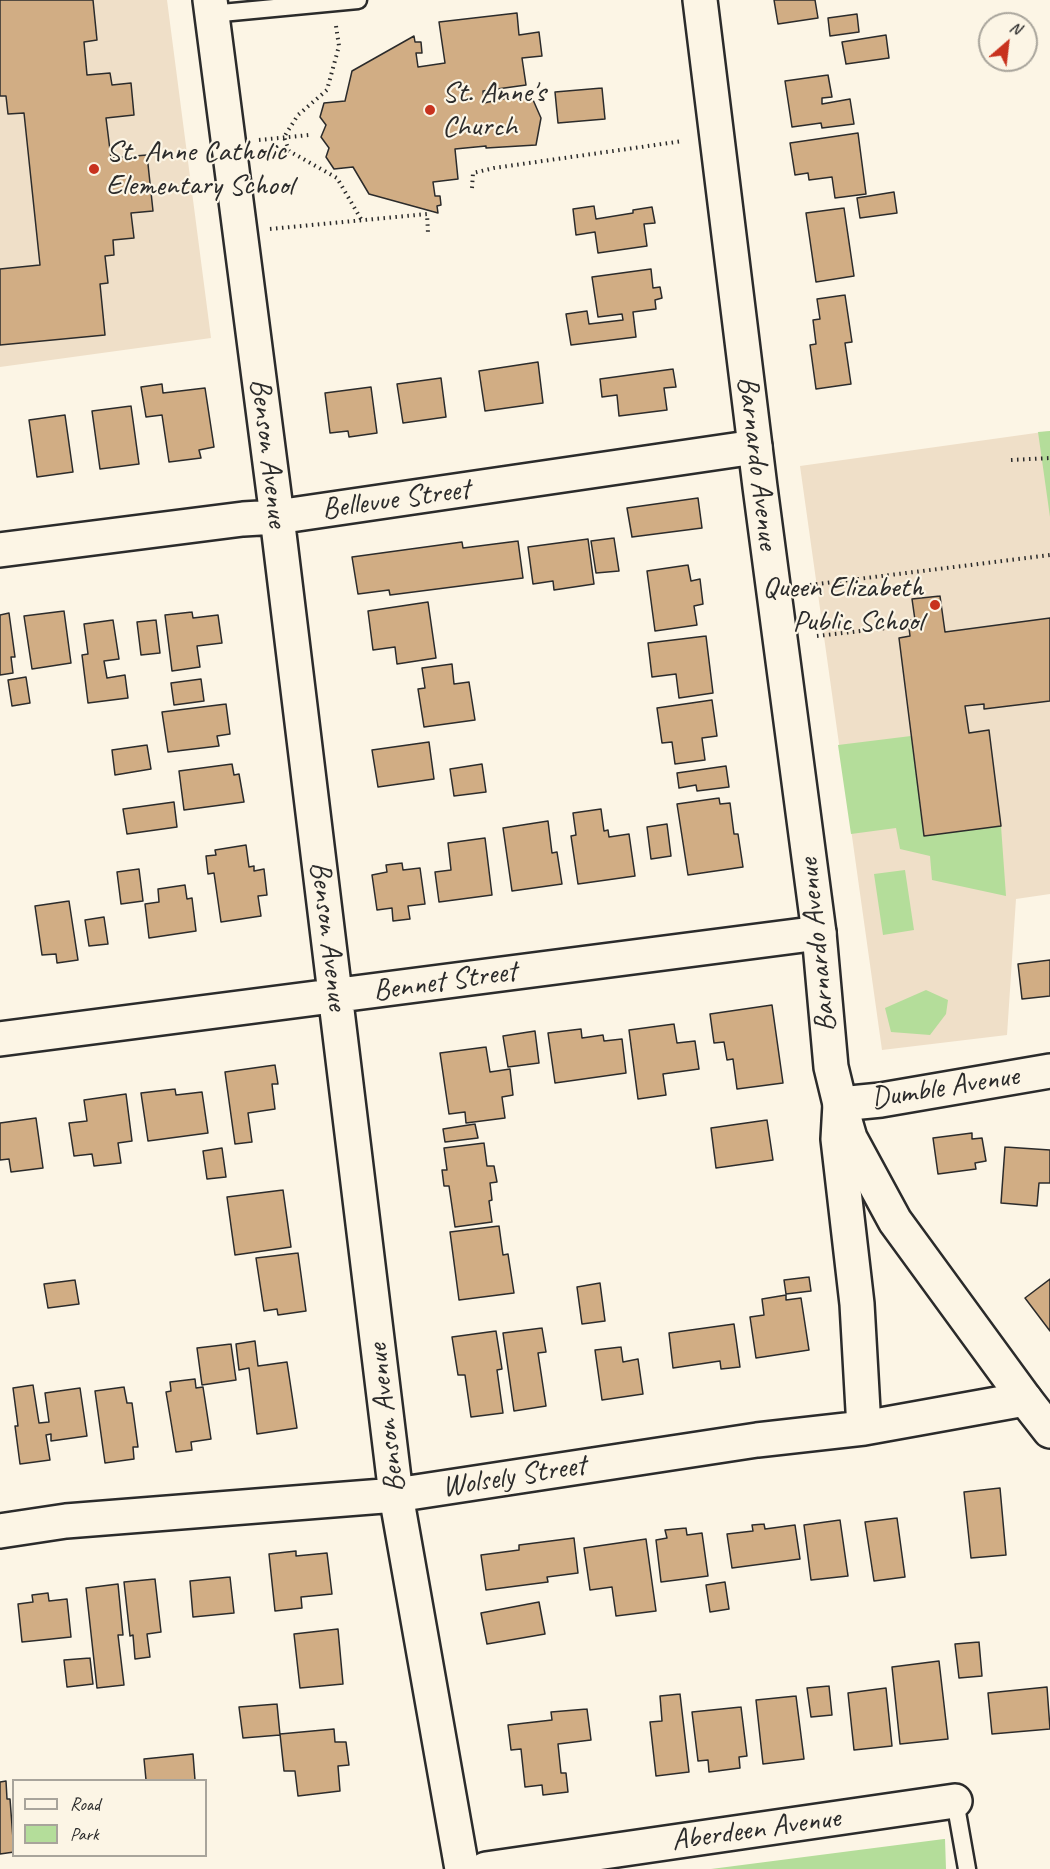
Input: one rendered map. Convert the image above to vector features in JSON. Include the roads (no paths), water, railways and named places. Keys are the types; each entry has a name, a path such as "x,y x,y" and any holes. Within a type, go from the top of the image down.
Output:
{"street":[{"name":"Barnardo Avenue","path":"700,0 755,447 819,933 831,1067 840,1104 850,1138 895,1221 1024,1399 1050,1431"},
{"name":"Benson Avenue","path":"211,7 277,517 396,1495 462,1869"},
{"name":"Bellevue Street","path":"0,550 243,519 277,517 755,447"},
{"name":"Bennet Street","path":"0,1039 819,933"},
{"name":"Dumble Avenue","path":"840,1104 881,1100 1050,1071"},
{"name":"Barnardo Avenue","path":"840,1104 838,1139 857,1304 864,1428"},
{"name":"Wolsely Street","path":"0,1531 66,1521 396,1495 757,1440 864,1428 1024,1399"},
{"name":"Aberdeen Avenue","path":"486,1869 955,1801"}],"lane":[{"path":"211,7 358,0"},
{"path":"955,1801 967,1869"}],"place":[{"name":"St. Anne's Church","path":"430,110"},
{"name":"St. Anne Catholic Elementary School","path":"94,169"},
{"name":"Queen Elizabeth Public School","path":"935,605"}]}
